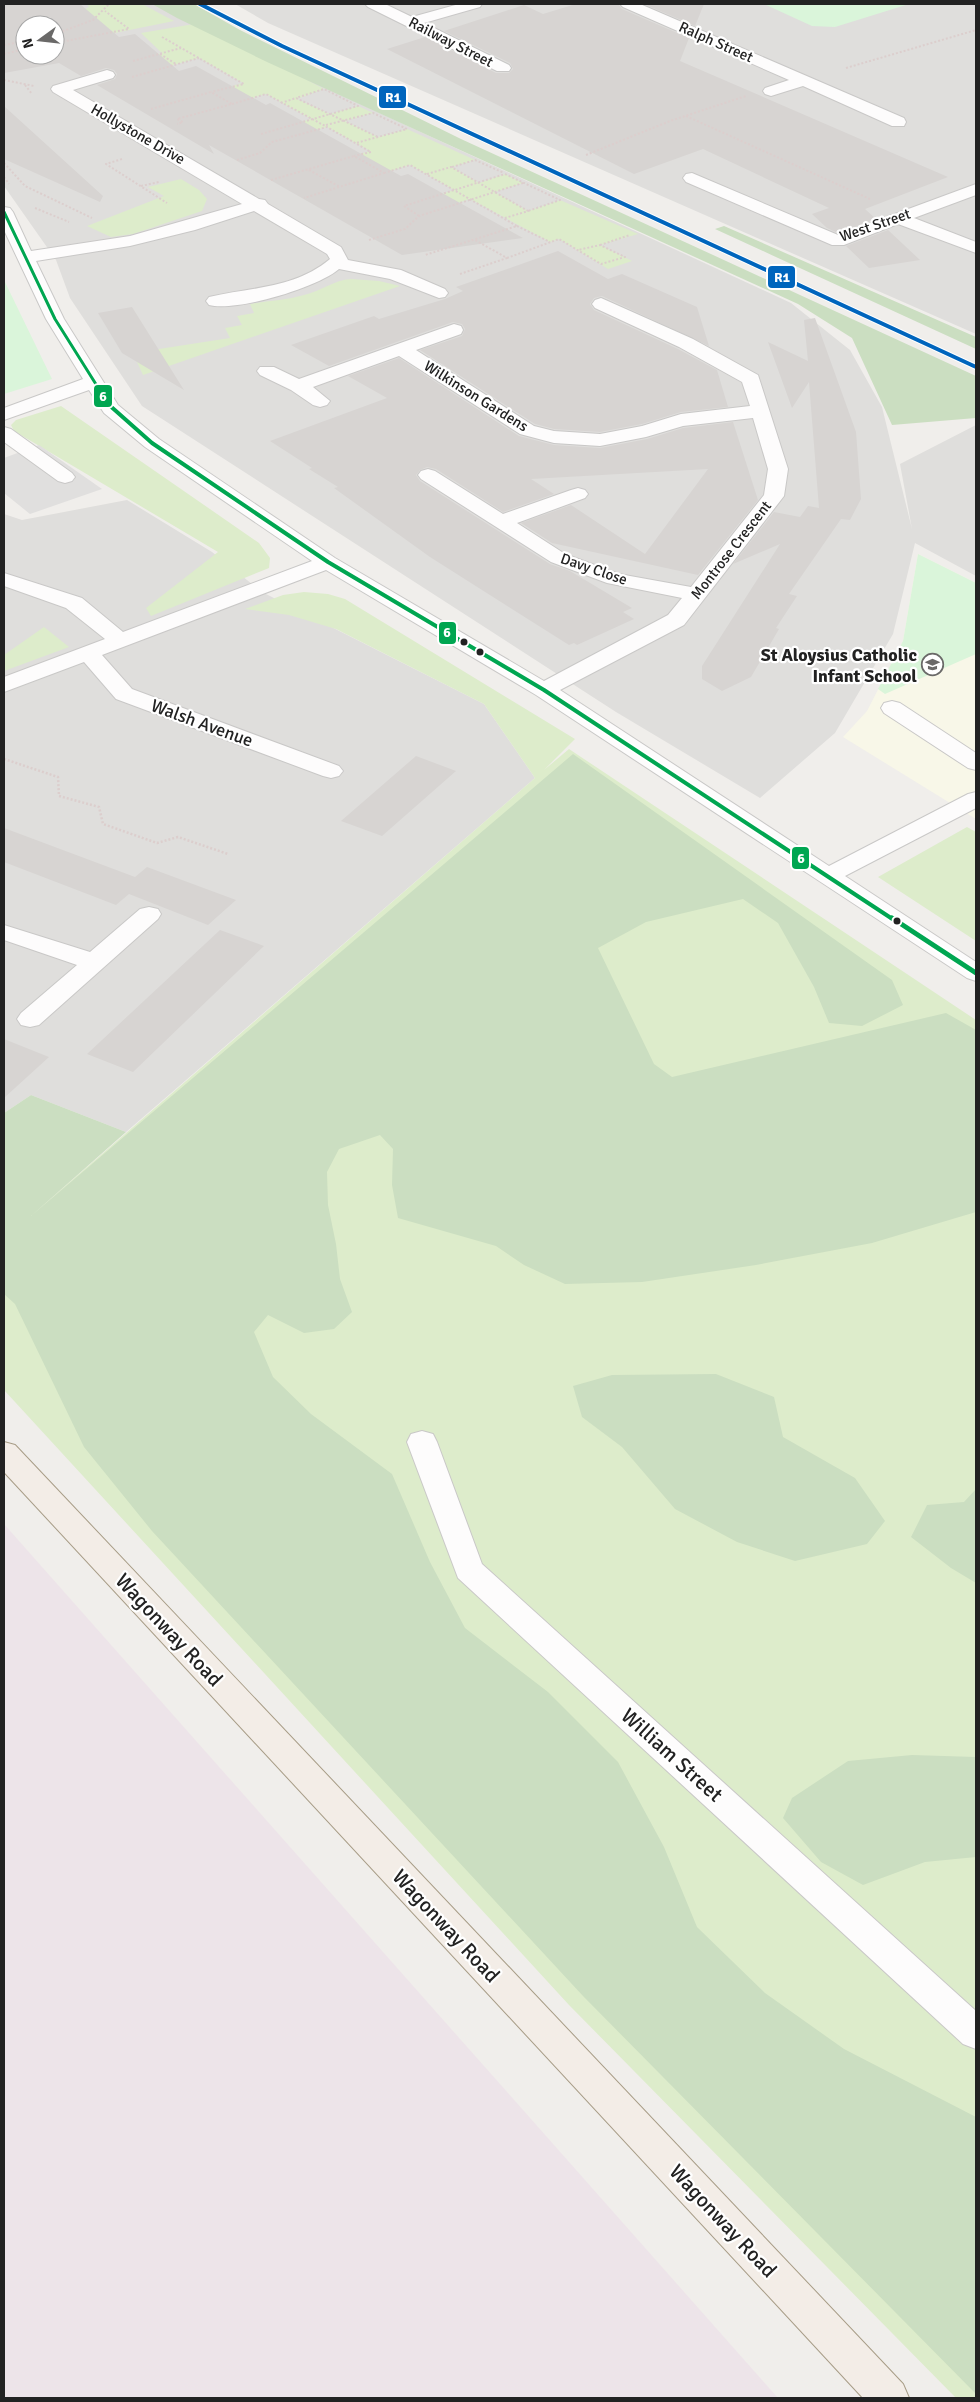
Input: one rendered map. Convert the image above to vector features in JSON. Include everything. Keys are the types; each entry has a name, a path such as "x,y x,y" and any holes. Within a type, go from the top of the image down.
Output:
{"main road":[{"name":"Wagonway Road","path":"4,1453 888,2398"}],"street":[{"name":"Railway Street","path":"373,4 502,68"},
{"path":"412,22 475,4"},
{"name":"Ralph Street","path":"628,4 898,122"},
{"name":"Hollystone Drive","path":"107,75 59,89 263,207 335,257"},
{"path":"771,91 804,81"},
{"name":"West Street","path":"692,178 838,241 976,188"},
{"path":"26,257 130,241 263,207"},
{"path":"4,212 55,319 111,409 152,443 328,562 544,690 976,973"},
{"path":"902,216 976,248"},
{"path":"215,301 275,290 310,280 329,271 335,257 408,278 431,289"},
{"name":"Montrose Crescent","path":"544,690 676,620 774,496 778,469 751,380 686,343 600,304"},
{"path":"298,386 454,330"},
{"name":"Wilkinson Gardens","path":"401,349 527,430 554,437 600,440 646,431 681,420 760,411"},
{"path":"267,370 298,386 320,401"},
{"path":"4,414 94,382"},
{"path":"4,433 65,477"},
{"name":"Davy Close","path":"428,475 558,558 614,579 696,594"},
{"path":"502,521 578,494"},
{"path":"4,685 328,562"},
{"path":"4,579 74,603 120,641"},
{"name":"Walsh Avenue","path":"88,653 124,694 331,771"},
{"path":"892,708 976,763"},
{"path":"827,876 976,799"},
{"path":"30,1019 149,914"},
{"path":"4,932 94,962"},
{"name":"William Street","path":"422,1442 469,1570 976,2033"}],"path":[{"path":"65,31 85,24 106,11 109,4"},
{"path":"65,41 129,29 106,11"},
{"path":"804,81 976,30"},
{"path":"114,120 244,84 162,37"},
{"path":"182,48 98,70 115,82 199,58"},
{"path":"159,54 177,64"},
{"path":"261,134 358,106 324,89 281,103"},
{"path":"586,155 686,116 751,94 771,91"},
{"path":"211,92 232,104"},
{"path":"139,135 183,122 177,119 266,94 370,152 236,191"},
{"path":"296,98 378,137"},
{"path":"202,171 260,153 272,142 373,113 407,129 356,143"},
{"path":"686,116 902,216"},
{"path":"160,147 106,164 199,223"},
{"path":"354,156 384,173"},
{"path":"426,174 475,160 560,200 504,218"},
{"path":"4,163 25,186 95,219 86,223"},
{"path":"263,207 340,187 410,165 517,226 550,242"},
{"path":"451,167 528,211"},
{"path":"309,169 340,187"},
{"path":"419,216 404,206 505,174"},
{"path":"335,257 405,229 419,216 523,183"},
{"path":"377,270 517,226"},
{"path":"578,250 630,235"},
{"path":"474,239 507,258"},
{"path":"431,289 559,239 601,264 625,257 600,245"},
{"path":"4,759 58,777 59,796 99,807 103,824 158,843 178,837 228,854"}],"shaded area":[{"path":"4,4 177,4 343,96 791,303 850,350 882,407 912,529 900,464 976,425 976,576 915,543 893,634 835,733 760,798 616,712 142,406 70,298 56,260 4,186"},
{"path":"235,4 976,4 976,334 268,23"},
{"path":"39,445 102,489 30,514 4,493 4,458"},
{"path":"127,500 212,552 262,592 484,704 535,778 126,1132 31,1095 4,1113 4,514 22,520"},
{"name":"St Aloysius Catholic Infant School","path":"918,554 976,583 976,819 843,737 867,711 903,641"},
{"path":"4,1524 778,2398 4,2398"}],"green space":[{"path":"87,4 142,4 174,21 65,43 65,19 89,7"},
{"path":"152,4 194,4 240,30 461,139 976,376 976,418 892,425 852,338 798,304 267,62"},
{"path":"764,4 909,4 835,27 812,26"},
{"path":"200,23 324,89 297,99 330,114 358,106 373,113 345,121 378,137 407,129 475,160 452,167 479,183 505,174 523,183 495,192 528,211 560,200 638,234 600,245 632,261 608,269 559,239 550,242 470,199 431,212 415,203 454,190 410,165 339,187 309,169 370,151 327,127 287,138 273,130 311,119 266,94 183,118 211,92 243,83 199,58 140,74 124,63 162,53 141,33"},
{"path":"181,179 199,190 207,199 202,211 133,234 111,237 87,226 164,196 148,187"},
{"path":"724,226 976,337 976,349 715,229"},
{"path":"351,279 379,281 400,286 143,375 133,353 230,338 225,328 242,325 237,316 254,313 250,304 297,297 339,281"},
{"path":"4,280 52,379 4,394"},
{"path":"61,406 259,543 270,558 269,568 151,616 146,608 218,552 14,431 11,425 16,420"},
{"path":"918,554 976,583 976,654 885,694 878,689 903,641"},
{"path":"304,592 328,594 345,599 575,739 544,770 569,749 976,1020 976,2398 956,2398 569,2005 4,1390 4,1239 535,778 484,704 336,629 289,615 245,609 283,595"},
{"path":"44,627 69,647 4,671 4,655"},
{"path":"573,754 892,980 903,1005 862,1026 829,1023 814,987 778,923 743,899 646,922 598,948 654,1064 672,1077 946,1013 976,1030 976,1212 872,1243 756,1265 642,1282 565,1284 524,1265 496,1246 398,1218 392,1185 393,1149 380,1135 339,1149 327,1172 328,1205 336,1244 340,1279 352,1312 334,1329 304,1333 268,1315 254,1332 273,1377 311,1414 392,1474 430,1562 465,1628 548,1692 618,1762 664,1847 697,1927 765,1993 844,2049 976,2117 976,2394 583,1996 152,1531 84,1447 15,1304 4,1294 4,1113 31,1095 126,1132 31,1216"},
{"path":"967,827 976,832 976,941 878,877"},
{"path":"716,1374 774,1397 783,1437 855,1478 885,1521 867,1544 795,1561 737,1542 675,1509 622,1447 582,1417 573,1386 612,1375"},
{"path":"976,1489 976,1583 951,1568 911,1537 927,1505 964,1502"},
{"path":"912,1755 976,1757 976,1857 925,1862 863,1885 821,1862 783,1818 792,1798 848,1761"}],"building":[{"path":"4,4 80,4 119,37 135,34 179,71 196,66 266,105 270,103 401,176 408,174 523,238 402,255 209,145 214,154 97,85 115,79 117,74 114,70 106,68 81,76 62,65 65,65 65,15 15,15 15,65 48,65 4,73"},
{"path":"576,4 618,4 622,9 689,38 680,61 948,177 865,209 876,219 838,233 827,228 812,214 829,208 703,149 634,174 387,49 425,37 496,73 509,73 513,69 510,63 444,31 524,5 543,14"},
{"path":"644,4 704,4 695,26"},
{"path":"4,106 103,196 100,202 4,159"},
{"path":"888,230 920,260 869,268 846,246"},
{"path":"558,251 608,279 622,274 697,307 709,346 602,296 594,298 590,304 594,310 678,349 717,370 728,407 681,412 642,424 600,432 554,429 535,424 420,350 462,336 465,329 462,324 453,322 329,366 291,345 374,316 379,319 445,299 463,291 456,287"},
{"path":"132,307 184,390 122,353 98,313"},
{"path":"815,318 856,432 861,499 850,520 841,519 789,594 797,596 776,628 779,629 751,677 722,691 702,679 702,666 780,544 733,564 774,512 800,517 808,506 819,508 809,382 792,408 768,342 808,361 804,320"},
{"path":"399,358 519,436 554,445 600,448 647,439 683,428 733,422 758,500 698,575 552,543 521,523 571,505 645,554 708,469 531,479 554,494 503,512 436,469 427,467 420,470 416,475 420,481 550,564 570,571 632,608 623,612 634,619 577,645 574,643 569,645 430,557 334,488 338,487 309,469 312,468 270,441 387,398 348,376"},
{"path":"416,756 456,771 382,836 341,821"},
{"path":"4,828 135,877 147,867 236,900 208,925 129,894 116,905 4,862"},
{"path":"220,930 264,946 133,1072 87,1054"},
{"path":"4,1039 49,1057 4,1098"}],"transit line":[{"name":"R1","path":"200,4 282,46 976,367"},
{"name":"6","path":"4,212 55,319 111,409 152,443 328,562 544,690 976,973"}],"place":[{"name":"St Aloysius Catholic Infant School","path":"933,665"}]}
